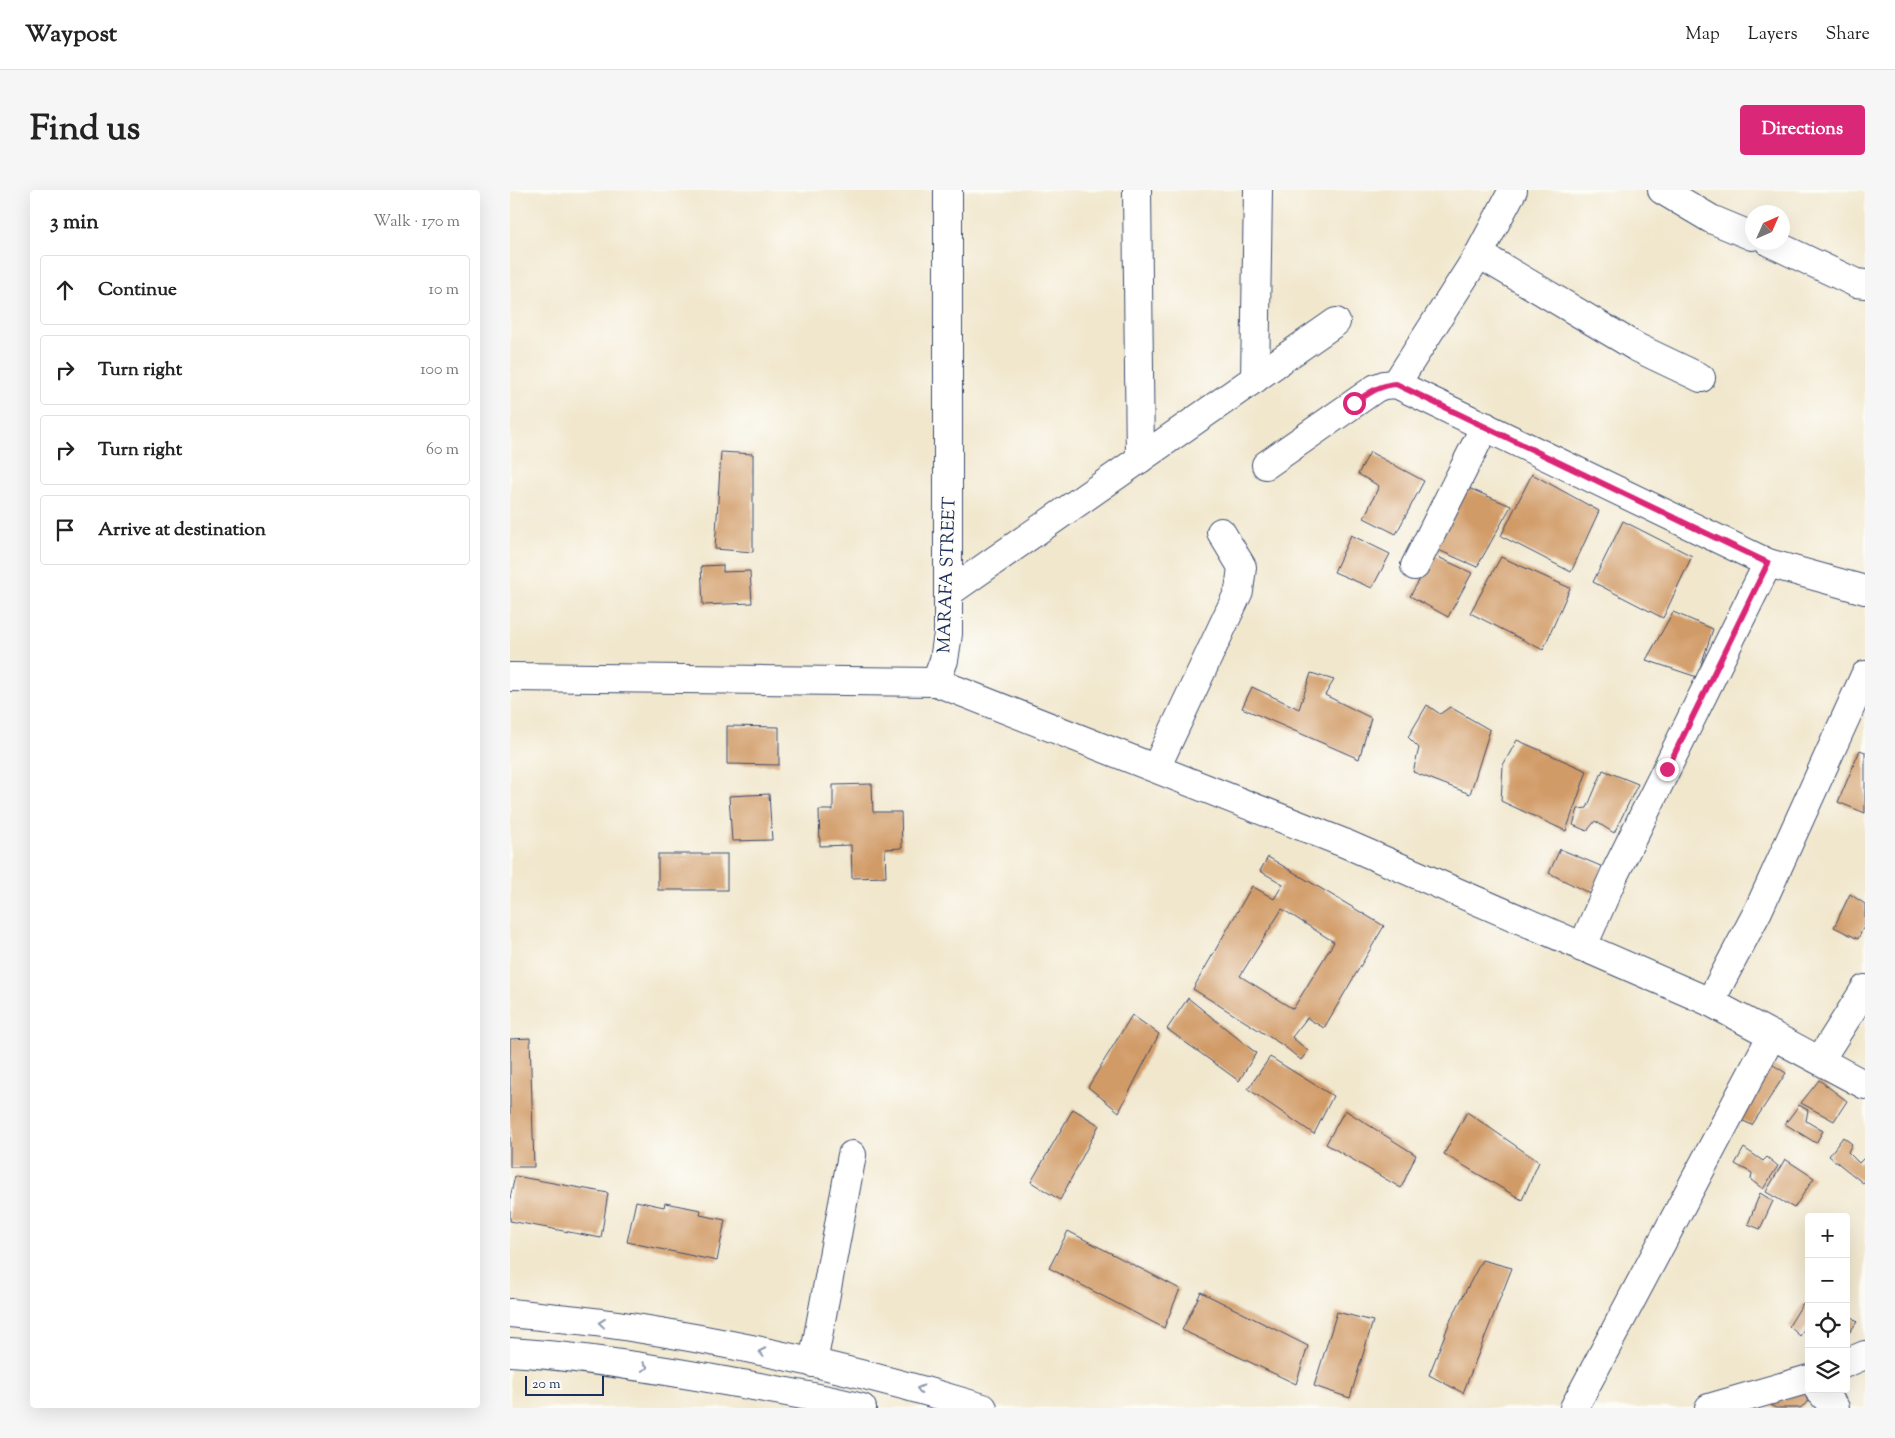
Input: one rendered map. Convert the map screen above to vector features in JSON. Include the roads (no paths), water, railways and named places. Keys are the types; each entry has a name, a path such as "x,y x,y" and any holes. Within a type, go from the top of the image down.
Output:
{"street":[{"name":"MARAFA STREET","path":"936,682 946,652 948,593 948,190"},
{"path":"1138,190 1140,459"},
{"path":"1255,378 1258,190"},
{"path":"1396,384 1479,254 1513,190"},
{"path":"1662,190 1711,219 1745,233"},
{"path":"1786,250 1856,283 1865,284"},
{"path":"1479,254 1636,347 1701,378"},
{"path":"948,593 1336,322"},
{"path":"1266,465 1376,388 1384,384 1396,384 1768,563 1865,590"},
{"path":"1415,566 1485,426"},
{"path":"1156,768 1239,591 1242,567 1221,532"},
{"path":"1582,948 1615,873 1768,563"},
{"path":"1710,1002 1758,911 1865,675"},
{"path":"510,677 936,682 1344,843 1710,1002 1865,1086"},
{"path":"1820,1060 1865,989"},
{"path":"1574,1408 1772,1035"},
{"path":"813,1363 852,1155"},
{"path":"510,1313 621,1325 708,1340 926,1390 983,1408"},
{"path":"510,1352 576,1356 636,1365 820,1403 862,1408"},
{"path":"1850,1361 1865,1355"},
{"path":"1709,1408 1805,1380"},
{"path":"1822,1393 1835,1408"}]}
